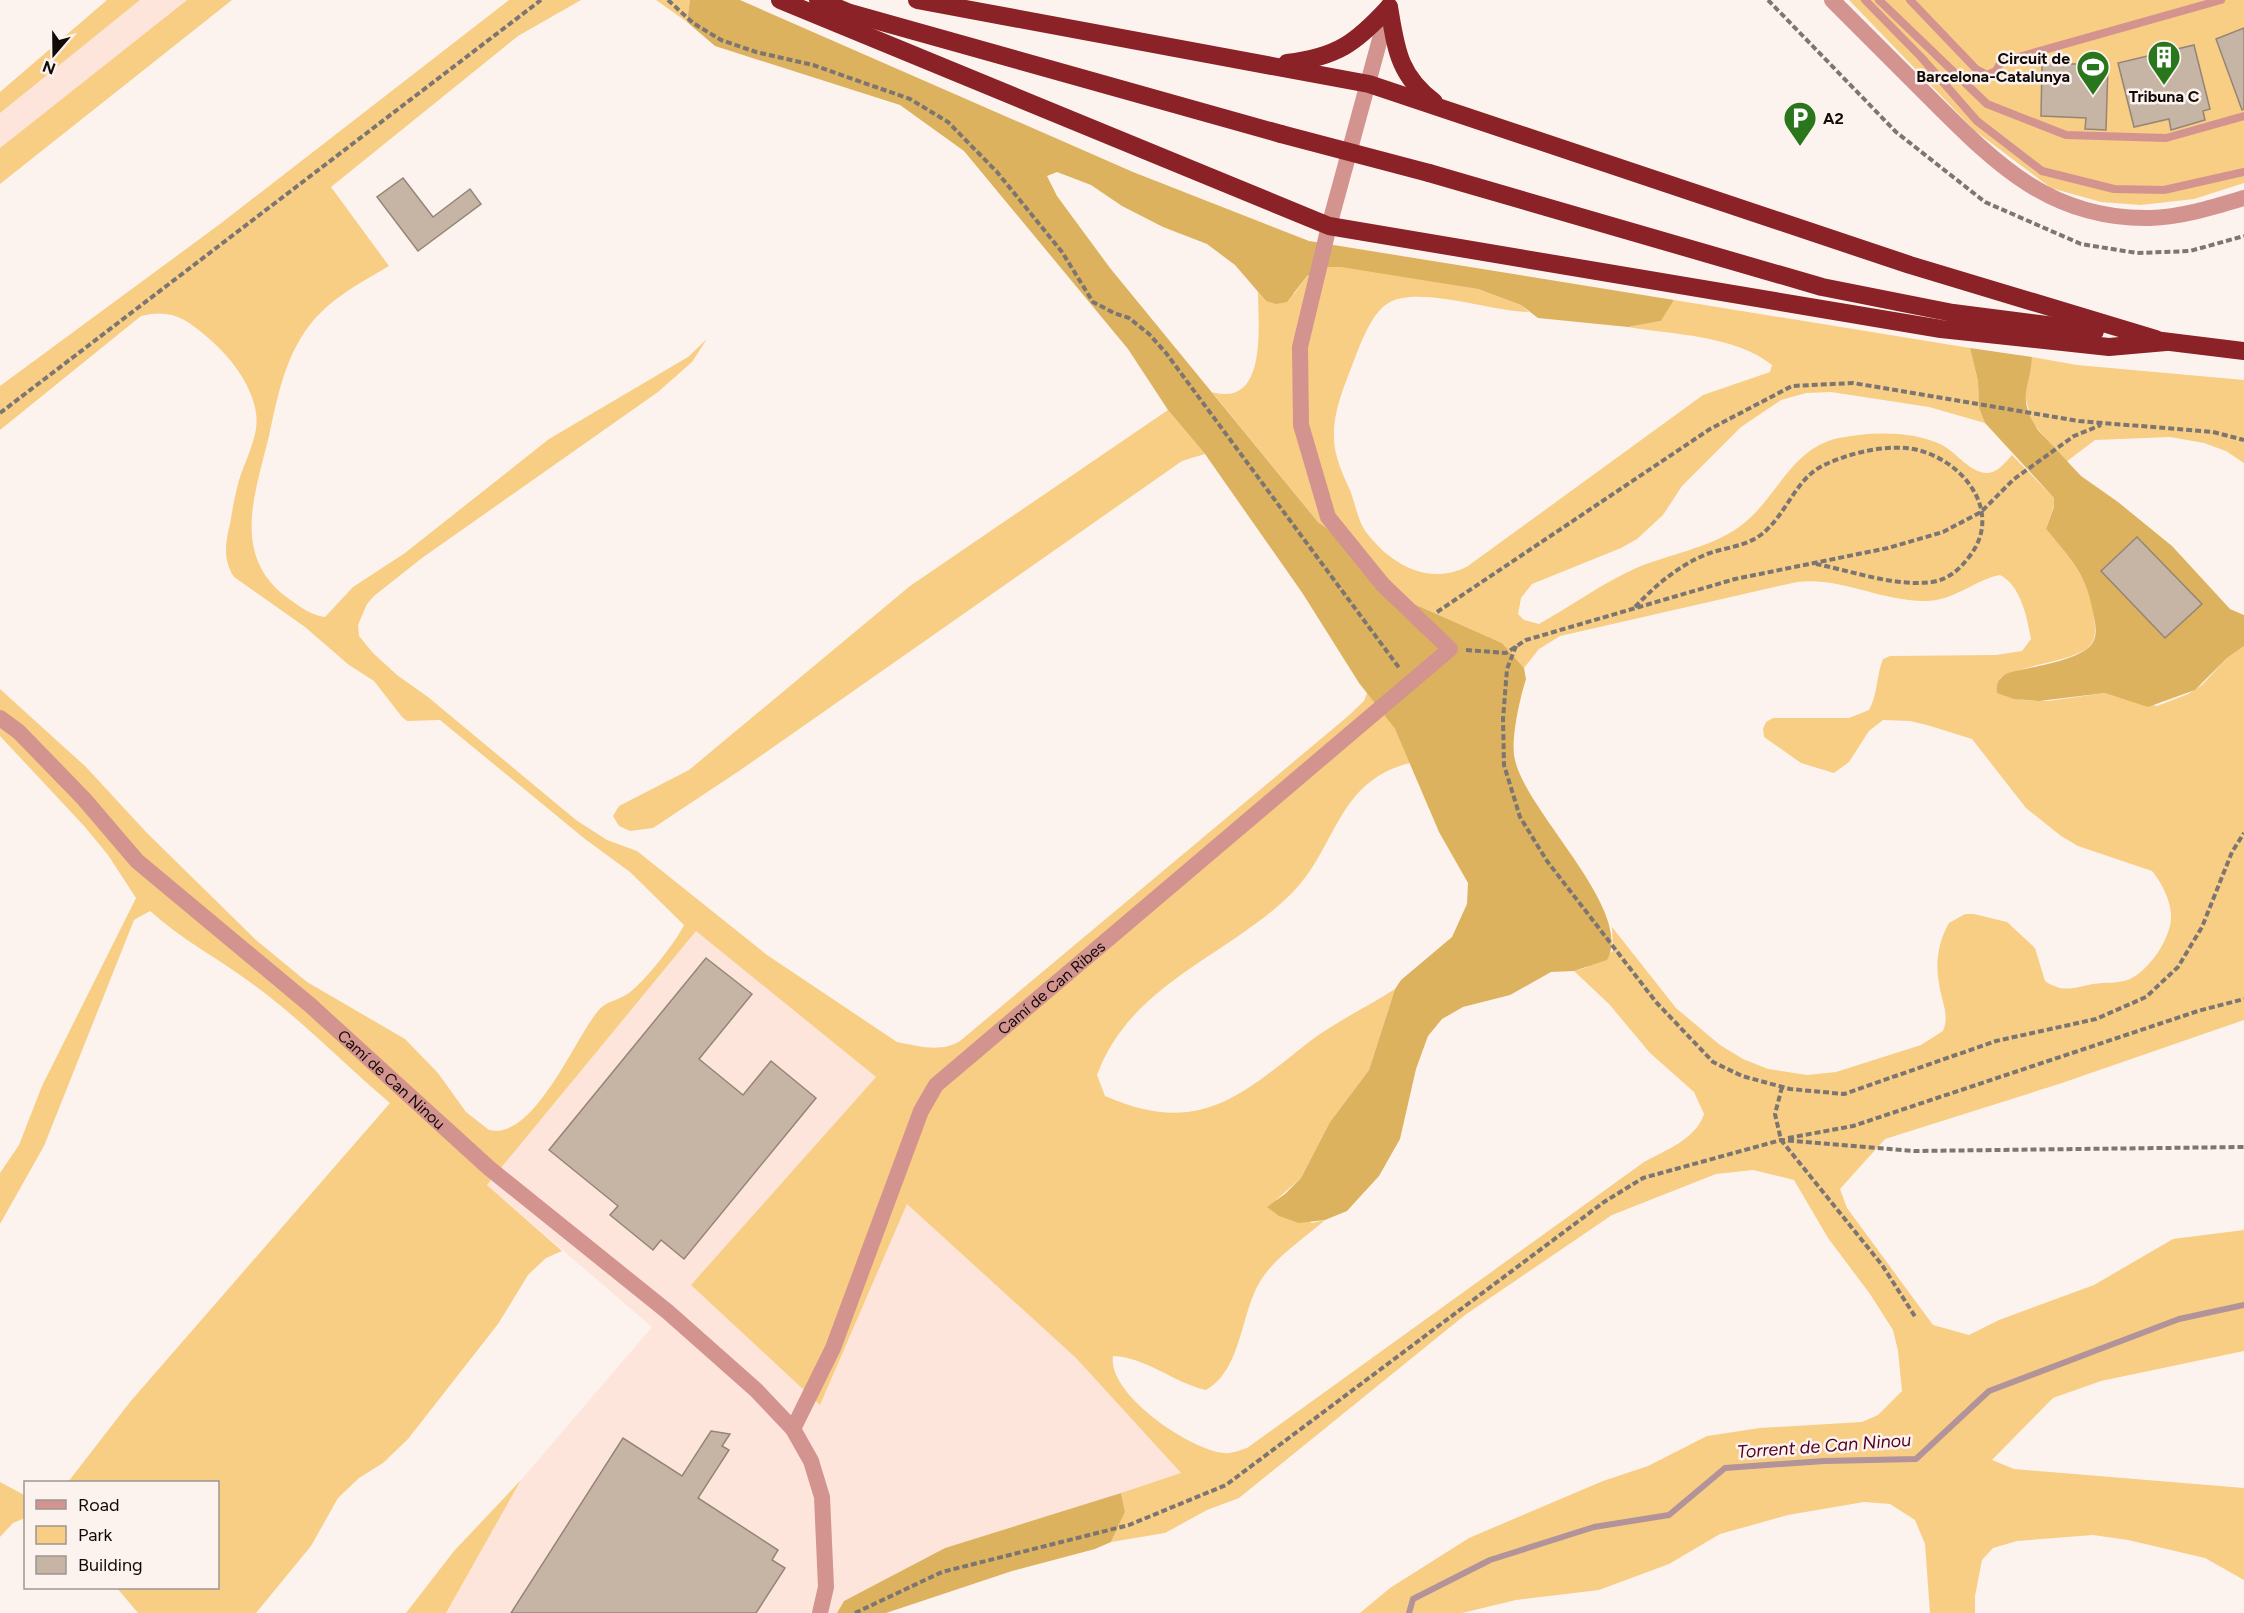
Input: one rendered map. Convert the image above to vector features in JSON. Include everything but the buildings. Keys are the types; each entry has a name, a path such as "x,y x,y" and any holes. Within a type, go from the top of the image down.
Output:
{"highway":[{"path":"780,0 1329,226 1941,329 2109,347 2166,342"},
{"path":"818,0 850,13 1281,134 1429,173 1822,287 1953,313 2244,351"},
{"path":"916,0 1369,84 1910,265 2041,307 2166,342"},
{"path":"1269,65 1309,61 1341,50 1365,33 1390,3"},
{"path":"1390,3 1397,57 1413,82 1443,108"}],"street":[{"path":"1832,0 1983,152 2043,195 2079,210 2150,218 2183,214 2244,198"},
{"path":"1390,3 1329,226 1300,347 1301,425 1328,517 1383,585 1450,649"},
{"name":"Camí de Can Ribes","path":"793,1429 832,1348 921,1111 936,1085 1450,649"},
{"name":"Camí de Can Ninou","path":"0,718 19,732 84,799 137,861 310,1005 489,1168 668,1312 756,1390 793,1429 811,1461 822,1497 826,1587 820,1613"}],"lane":[{"path":"1865,0 1921,57 1977,121 2042,171 2114,189 2164,190 2244,171"},
{"path":"1879,0 1987,104 2066,135 2166,138 2244,116"},
{"path":"1910,0 1976,69 1987,75 1996,71 2001,62 2221,0"}],"path":[{"path":"0,413 541,0"},
{"path":"668,0 693,23 721,40 756,52 813,65 910,99 948,122 998,171 1062,252 1093,302 1129,318 1149,334 1166,353 1410,683"},
{"path":"1422,622 1710,429 1792,386 1853,383 2104,423 2213,432 2244,440"},
{"path":"1450,649 1506,653 1526,640 1734,579 1888,548 1943,532 1981,512 2014,479 2074,436 2104,423"},
{"path":"1635,608 1680,566 1710,553 1742,546 1762,534 1783,514 1798,488 1819,468 1842,458 1875,450 1907,448 1945,460 1965,477 1979,498 1983,526 1972,554 1956,573 1933,582 1898,581 1812,564"},
{"path":"1516,646 1507,669 1503,719 1504,765 1520,816 1547,861 1656,1002 1713,1062 1742,1076 1782,1087 1844,1094 1996,1041 2096,1019 2145,997 2178,967 2196,937 2232,852 2244,833"},
{"path":"855,1613 942,1572 1129,1526 1226,1485 1604,1202 1643,1178 1781,1140 1853,1126 2198,1011 2244,999"},
{"path":"1782,1087 1775,1114 1781,1140 1882,1265 1916,1318"},
{"path":"1781,1140 1914,1151 2244,1147"}],"shaded area":[{"path":"140,0 187,0 0,148 0,113"},
{"path":"690,0 740,0 1133,172 1309,241 1674,300 1661,321 1628,327 1538,318 1521,305 1478,289 1329,267 1307,276 1287,302 1276,304 1266,301 1235,265 1207,244 1163,227 1122,206 1091,185 1057,172 1047,176 1057,196 1110,268 1318,522 1367,557 1414,604 1502,643 1524,668 1526,679 1515,731 1515,760 1538,807 1576,861 1606,916 1612,940 1607,960 1574,971 1551,972 1510,995 1463,1007 1442,1019 1428,1036 1416,1069 1400,1139 1379,1176 1347,1211 1325,1220 1299,1223 1279,1216 1267,1207 1301,1178 1330,1122 1369,1070 1395,989 1401,980 1452,937 1467,904 1468,883 1439,832 1395,729 1359,683 1303,594 1205,454 1168,410 1128,349 964,151 900,105 715,46 687,22"},
{"path":"1970,348 2032,357 2026,401 2031,419 2038,430 2081,476 2118,502 2172,546 2230,609 2244,615 2244,646 2227,658 2195,690 2148,707 2105,693 2039,701 2014,699 1997,693 1999,681 2008,673 2081,653 2091,645 2096,634 2091,602 2083,578 2046,529 2054,507 2054,498 1985,423 1979,408 1978,381"},
{"path":"696,930 876,1077 692,1286 820,1405 907,1203 1076,1358 1182,1474 945,1548 844,1601 837,1613 446,1613 521,1480 652,1327 487,1185"},
{"path":"1121,1493 1125,1512 1111,1542 1095,1549 1012,1571 886,1613 837,1613 844,1601 945,1548"}],"green space":[{"path":"107,0 140,0 0,113 0,92"},
{"path":"187,0 232,0 0,184 0,148"},
{"path":"509,0 581,0 518,36 331,187 389,266 342,295 322,312 304,333 291,358 282,383 254,502 253,544 259,564 271,582 289,599 310,613 325,617 353,587 405,553 549,439 688,357 707,339 692,362 658,392 422,558 374,596 367,604 358,625 359,636 373,653 397,675 428,697 576,820 607,840 637,851 767,955 897,1042 937,1048 960,1041 1347,717 1364,701 1367,693 1395,729 1410,763 1386,772 1367,785 1352,800 1319,857 1291,894 1266,916 1156,994 1112,1043 1097,1075 1105,1096 1138,1108 1166,1113 1192,1111 1216,1105 1261,1079 1340,1021 1395,989 1369,1070 1330,1122 1301,1178 1276,1200 1312,1223 1325,1220 1286,1252 1266,1273 1251,1302 1235,1352 1219,1380 1206,1390 1194,1387 1148,1365 1125,1357 1113,1356 1115,1371 1123,1387 1154,1418 1191,1442 1209,1450 1227,1453 1247,1448 1644,1162 1679,1143 1700,1123 1704,1114 1694,1092 1650,1053 1609,1004 1574,971 1585,968 1613,951 1612,927 1676,1008 1720,1045 1743,1059 1768,1069 1807,1075 1836,1072 1921,1045 1943,1031 1945,1014 1938,978 1939,951 1949,923 1965,914 2007,922 2035,948 2045,981 2063,988 2121,982 2137,975 2151,962 2163,945 2171,918 2166,893 2152,871 2078,846 2061,836 2026,808 1972,739 1910,721 1883,720 1869,731 1849,762 1834,773 1801,763 1764,737 1763,729 1766,722 1773,718 1849,718 1869,710 1883,659 1890,656 1996,655 2022,651 2031,639 2025,612 2018,594 2000,575 1981,581 1946,598 1926,601 1894,598 1830,583 1797,582 1560,636 1539,649 1524,668 1502,643 1414,604 1367,557 1318,522 1212,392 1230,394 1243,388 1251,376 1258,342 1258,292 1266,301 1294,294 1307,276 1329,267 1352,267 1478,289 1521,305 1529,312 1438,298 1403,298 1390,302 1378,312 1356,355 1336,414 1334,441 1339,463 1366,532 1387,554 1411,569 1425,573 1453,572 1468,566 1703,395 1770,372 1772,365 1757,355 1722,342 1628,327 1661,321 1674,300 1970,348 1978,381 1979,408 1985,423 1929,407 1831,392 1806,393 1781,400 1741,427 1682,486 1663,515 1637,539 1621,548 1532,584 1521,598 1518,614 1524,620 1539,624 1634,569 1727,535 1752,516 1796,463 1808,452 1822,444 1851,436 1891,434 1918,437 1942,445 1969,466 1981,472 1994,471 2012,455 2054,498 2054,506 2046,529 2078,568 2088,589 2094,615 2094,636 2091,644 2083,651 2000,678 2022,700 2048,701 2105,693 2157,706 2188,694 2202,685 2227,658 2244,646 2244,1020 2059,1084 1885,1139 1840,1189 1847,1208 1933,1325 1969,1335 1999,1320 2094,1285 2173,1239 2244,1230 2244,1351 2101,1381 2053,1398 1992,1460 2014,1469 2244,1488 2244,1580 2205,1558 2128,1540 2093,1535 2017,1541 1993,1548 1982,1560 1975,1596 1975,1613 1930,1613 1925,1544 1915,1520 1890,1504 1864,1502 1788,1515 1720,1534 1669,1564 1599,1590 1516,1600 1462,1613 1360,1613 1390,1588 1469,1538 1603,1481 1648,1466 1707,1436 1760,1428 1862,1422 1878,1415 1902,1391 1898,1351 1893,1330 1870,1294 1828,1238 1794,1180 1753,1170 1716,1174 1612,1215 1465,1315 1239,1498 1207,1510 1165,1533 1111,1542 1125,1512 1121,1493 1181,1473 1076,1358 907,1204 820,1405 691,1285 876,1077 696,931 487,1185 562,1251 546,1258 528,1275 498,1324 408,1439 383,1463 359,1478 338,1498 311,1546 256,1613 138,1613 118,1589 219,1589 219,1481 69,1481 130,1402 390,1103 275,1001 176,932 150,911 134,920 44,1146 0,1224 0,1173 19,1145 42,1086 136,898 108,855 85,827 0,736 0,689 86,767 147,833 256,940 307,982 405,1039 438,1073 466,1112 489,1130 506,1129 522,1120 552,1085 598,1011 635,988 667,951 684,925 630,872 585,839 440,720 407,721 374,681 349,665 305,627 234,577 228,564 227,538 239,479 255,432 256,413 245,381 223,352 199,330 169,314 141,316 0,430 0,386 220,224"},
{"path":"656,0 690,0 687,22"},
{"name":"Circuit de Barcelona-Catalunya","path":"1849,0 2244,0 2244,183 2194,199 2141,205 2101,202 2051,188 1974,130"},
{"path":"2032,357 2077,365 2244,380 2244,463 2226,451 2204,443 2170,437 2095,440 2066,462 2032,422 2024,392"},
{"path":"1168,410 1205,454 1182,461 739,771 653,828 630,831 619,826 613,816 619,806 689,770 910,586"},
{"path":"521,1480 446,1613 406,1613 454,1551"},
{"path":"0,1482 24,1495 24,1518 13,1523 0,1537"}],"waterway":[{"name":"Torrent de Can Ninou","path":"1409,1613 1413,1599 1490,1560 1594,1527 1669,1515 1725,1468 1824,1461 1916,1459 1989,1391 2179,1319 2244,1305"}],"place":[{"name":"Tribuna C","path":"2164,86"},
{"name":"Circuit de Barcelona-Catalunya","path":"2093,96"},
{"name":"A2","path":"1800,147"}]}
